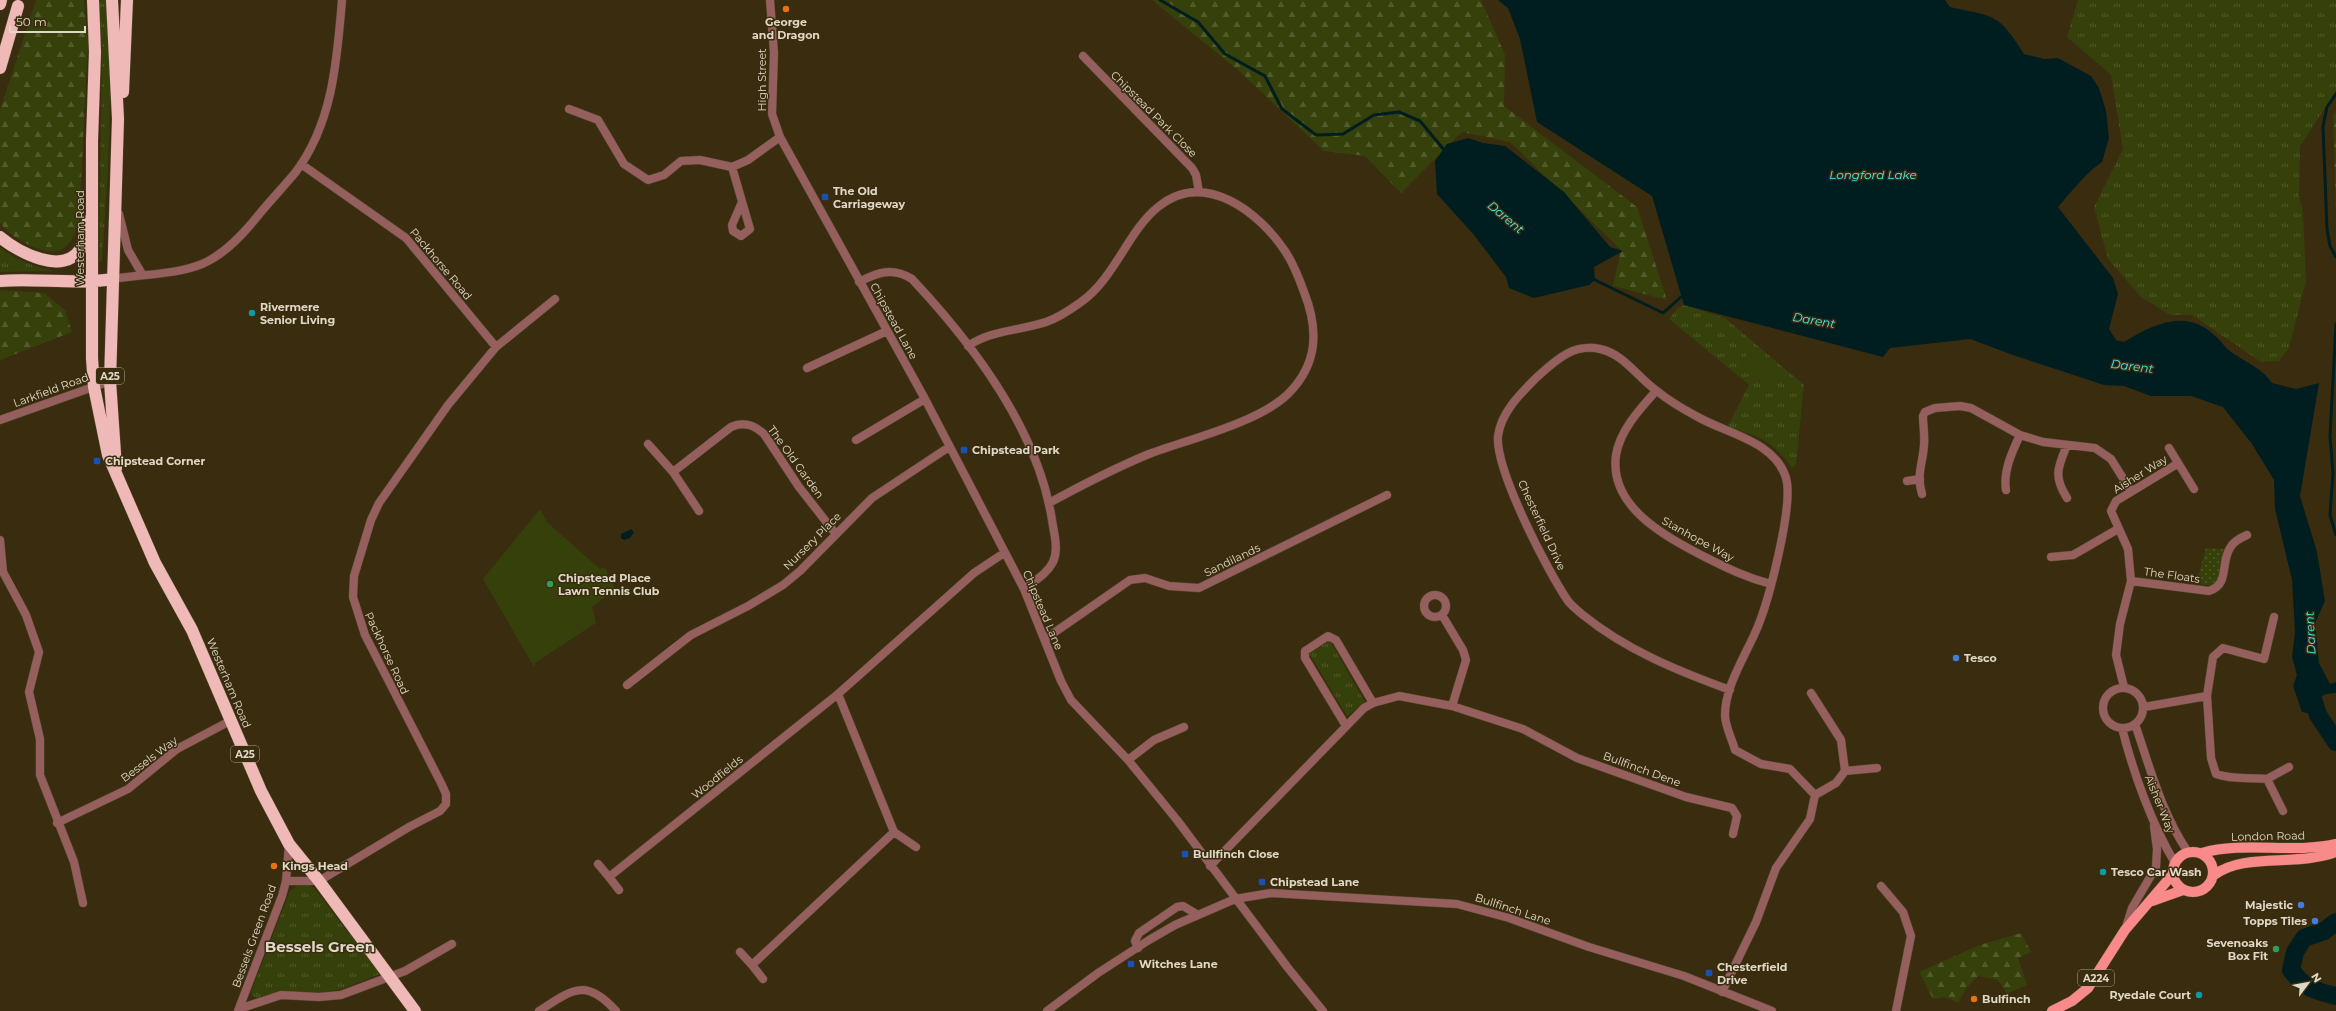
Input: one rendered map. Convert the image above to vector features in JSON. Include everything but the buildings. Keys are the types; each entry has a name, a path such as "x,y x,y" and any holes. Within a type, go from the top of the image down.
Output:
{"highway":[{"path":"0,4 2,0"},
{"name":"Westerham Road","path":"92,0 95,52 92,196 94,386 102,435 108,455 148,549 192,630 261,791 288,844 320,881 415,1011"},
{"name":"Westerham Road","path":"112,0 118,119 110,381 116,473"},
{"path":"118,119 125,75 127,0"},
{"path":"0,53 19,3"},
{"path":"0,68 19,3"},
{"path":"0,237 18,250 40,258 59,261 70,258 78,251 85,238 92,196"},
{"path":"0,281 45,279 94,282 113,279"}],"main road":[{"name":"London Road","path":"2188,852 2202,853 2221,849 2285,849 2336,844"},
{"path":"2175,863 2182,855 2188,852"},
{"name":"A224","path":"2150,902 2183,890 2193,892 2203,890 2210,884 2214,876 2233,864 2309,860 2336,852"},
{"path":"2202,853 2212,863 2214,876"},
{"name":"A224","path":"2052,1011 2072,1000 2088,988 2125,930 2173,874 2175,863"},
{"path":"2173,874 2176,883 2183,890"}],"street":[{"path":"113,279 178,270 204,263 246,230 270,202 300,164 328,107 334,77 342,0"},
{"name":"High Street","path":"770,0 774,53 772,114 789,157"},
{"name":"Chipstead Park Close","path":"1083,56 1192,168 1196,175 1199,192"},
{"path":"569,109 598,120 624,164 648,180 664,175 681,161 700,160 732,167 748,160 780,137"},
{"name":"Chipstead Lane","path":"789,157 925,399 1024,589 1061,681 1071,700 1128,760 1323,1011"},
{"name":"Packhorse Road","path":"300,164 406,238 496,347"},
{"path":"732,167 742,202"},
{"path":"968,346 987,335 1048,321 1071,309 1095,289 1158,207 1172,198 1199,192 1230,199 1243,207 1273,234 1286,252 1305,294 1315,332 1310,360 1304,374 1288,394 1261,412 1128,463 1049,503"},
{"path":"116,204 128,250 142,274"},
{"path":"859,282 881,272 902,272 920,287 968,346 1001,391 1015,416 1044,484 1057,548 1055,555 1046,571 1024,589"},
{"name":"Packhorse Road","path":"320,881 440,810 446,804 446,794 441,783 365,635 353,597 354,576 371,520 379,503 448,405 496,347 555,299"},
{"path":"807,368 887,331"},
{"name":"Chesterfield Drive","path":"1730,690 1644,654 1606,632 1570,603 1521,512 1501,455 1498,438 1501,425 1508,411 1528,386 1552,364 1569,352 1588,348 1610,352 1620,357 1656,391 1719,429 1766,449 1780,464 1788,486 1788,501 1771,584 1756,631 1730,690 1725,716 1735,750 1761,764 1790,769 1815,795"},
{"name":"Larkfield Road","path":"0,420 110,381"},
{"name":"Stanhope Way","path":"1656,391 1637,413 1619,444 1615,470 1623,494 1649,524 1678,543 1747,578 1771,584"},
{"path":"856,440 925,399"},
{"path":"1922,494 1920,462 1924,445 1923,416 1930,409 1960,406 1971,408 2020,435 2067,445 2095,448 2111,460 2131,491"},
{"name":"The Old Garden","path":"673,472 731,427 738,424 750,425 757,428 764,434 799,487 835,533"},
{"path":"2006,490 2004,480 2012,453 2020,435"},
{"path":"648,444 673,472 699,511"},
{"path":"2067,445 2058,471 2058,484 2067,498"},
{"name":"Nursery Place","path":"627,685 691,635 748,606 783,585 800,571 835,533 872,498 949,447"},
{"name":"Aisher Way","path":"2169,448 2177,464 2194,488"},
{"name":"Aisher Way","path":"2124,687 2116,656 2120,624 2131,581 2128,549 2111,511 2116,501 2177,464"},
{"path":"1907,481 1920,479"},
{"name":"Sandilands","path":"1045,639 1130,580 1144,578 1169,586 1199,588 1387,495"},
{"path":"2051,557 2074,559 2118,529"},
{"name":"The Floats","path":"2131,581 2209,592 2222,584 2229,549 2237,540 2247,535"},
{"path":"0,540 3,572 26,615 39,652 29,692 40,739 40,775 57,823 74,862 83,903"},
{"name":"Woodfields","path":"609,877 838,694 974,573 1004,553"},
{"path":"1210,866 1364,708 1373,703 1399,696 1452,706 1466,660 1463,650 1442,615"},
{"path":"2274,617 2264,659 2222,648 2213,657 2207,696 2211,758 2216,774 2228,779 2252,777 2267,779 2289,767"},
{"path":"1346,726 1305,658 1305,651 1328,636 1336,640 1373,703"},
{"path":"2124,687 2138,694 2144,707 2142,715 2135,724 2122,728 2109,723 2104,715 2103,705 2109,693 2124,687"},
{"path":"1722,992 1756,922 1776,868 1810,819 1815,795 1836,783 1845,771 1841,740 1811,693"},
{"path":"838,694 894,832 916,847"},
{"path":"2144,707 2207,696"},
{"name":"Bullfinch Dene","path":"1452,706 1523,729 1577,758 1686,797 1732,808 1737,816 1733,834"},
{"name":"Bessels Way","path":"57,823 128,789 177,749 230,721"},
{"name":"Aisher Way","path":"2135,724 2168,817 2177,836 2188,852"},
{"path":"1128,760 1154,740 1184,727"},
{"name":"Aisher Way","path":"2122,728 2127,747 2153,818 2175,863"},
{"path":"1845,771 1877,768"},
{"path":"2267,779 2283,811"},
{"path":"2125,930 2132,908 2156,867 2157,849 2153,818"},
{"path":"752,965 894,832"},
{"name":"Bessels Green Road","path":"238,1010 282,896 286,881 288,844"},
{"path":"598,864 619,890"},
{"path":"286,881 320,881"},
{"path":"1881,886 1903,912 1911,936 1896,1011"},
{"name":"Bullfinch Lane","path":"1235,899 1272,893 1457,904 1509,918 1590,947 1684,976 1772,1011"},
{"path":"1051,1010 1098,973 1138,948 1198,915 1235,899"},
{"path":"1138,948 1136,936 1166,913 1183,906 1198,915"},
{"path":"238,1010 281,995 319,997 341,995 390,978 452,944"},
{"path":"740,952 763,979"},
{"path":"539,1011 571,991 589,989 607,1001 616,1011"}],"green space":[{"path":"36,0 84,0 88,41 79,223 67,246 60,250 53,251 45,251 27,244 10,233 0,222 0,110"},
{"path":"98,0 106,0 110,65 108,164 102,261 99,261 102,48"},
{"path":"1152,0 1481,0 1505,55 1504,106 1637,207 1667,300 1613,286 1621,250 1510,142 1462,132 1401,193 1365,156 1324,151 1239,71"},
{"path":"2078,0 2336,0 2336,91 2300,146 2299,196 2303,211 2306,281 2289,348 2279,361 2261,362 2192,315 2170,315 2141,297 2108,259 2094,207 2123,149 2111,75 2067,37"},
{"path":"2336,111 2336,213 2333,115"},
{"path":"0,247 12,256 55,271 0,272"},
{"path":"0,290 44,293 65,310 72,332 0,360"},
{"path":"1684,305 1725,318 1804,385 1796,465 1792,468 1777,450 1764,440 1727,427 1749,385 1669,319 1678,308"},
{"path":"1748,353 1775,376 1766,386 1740,363"},
{"name":"Chipstead Place Lawn Tennis Club","path":"540,509 547,522 600,569 603,567 607,570 607,576 616,589 592,607 596,623 535,663 534,667 483,579"},
{"path":"2206,548 2226,549 2219,586 2196,584"},
{"path":"1330,641 1365,702 1347,716 1309,653"},
{"name":"Bessels Green","path":"300,884 309,885 315,889 380,974 339,990 319,993 280,991 257,998 251,995 252,989 290,891"},
{"path":"2021,933 2031,952 2018,958 2027,985 2007,994 1998,980 1978,976 1967,987 1958,1003 1945,997 1933,999 1919,972 1980,945"}],"water":[{"name":"Longford Lake","path":"1498,0 1945,0 1950,7 1987,15 1994,19 2008,31 2024,54 2044,59 2058,58 2091,76 2099,88 2106,111 2109,138 2102,162 2085,176 2058,207 2113,278 2118,294 2109,329 2116,340 2124,342 2146,330 2169,322 2192,322 2203,327 2219,339 2229,350 2264,373 2272,383 2296,389 2319,383 2300,496 2317,552 2325,601 2315,623 2319,663 2330,684 2336,682 2336,693 2326,694 2319,698 2318,715 2302,712 2293,686 2297,675 2292,657 2295,633 2292,580 2275,509 2274,480 2252,444 2223,407 2191,396 2151,396 2124,386 2104,385 1970,339 1890,348 1883,357 1684,305 1652,196 1537,122 1520,39 1508,8"},
{"path":"1468,138 1483,143 1505,146 1564,192 1610,247 1623,251 1594,267 1595,280 1589,285 1534,298 1509,288 1506,277 1474,235 1437,194 1435,161 1447,144"},
{"path":"631,529 634,532 630,538 624,540 621,538 621,534"}],"waterway":[{"name":"Darent","path":"1160,0 1198,22 1225,54 1265,76 1282,109 1316,135 1343,134 1374,115 1399,112 1420,121 1445,151"},
{"path":"2336,94 2327,107 2323,127 2327,229 2330,246 2336,257"},
{"name":"Darent","path":"1593,279 1663,313 1681,297"},
{"path":"2336,324 2330,436 2333,473 2330,515 2336,535"},
{"name":"Darent","path":"2311,692 2318,715 2336,742"},
{"name":"Darent","path":"2336,922 2324,931 2304,938 2295,952 2291,970 2305,985 2310,988 2336,996"}],"place":[{"name":"George and Dragon","path":"786,9"},
{"name":"The Old Carriageway","path":"825,197"},
{"name":"Rivermere Senior Living","path":"252,313"},
{"name":"Chipstead Park","path":"964,450"},
{"name":"Chipstead Corner","path":"97,461"},
{"name":"Chipstead Place Lawn Tennis Club","path":"550,584"},
{"name":"Tesco","path":"1956,658"},
{"name":"Bullfinch Close","path":"1185,854"},
{"name":"Kings Head","path":"274,866"},
{"name":"Tesco Car Wash","path":"2103,872"},
{"name":"Chipstead Lane","path":"1262,882"},
{"name":"Majestic","path":"2301,905"},
{"name":"Topps Tiles","path":"2315,921"},
{"name":"Sevenoaks Box Fit","path":"2276,949"},
{"name":"Witches Lane","path":"1131,964"},
{"name":"Chesterfield Drive","path":"1709,973"},
{"name":"Ryedale Court","path":"2199,995"},
{"name":"Bulfinch","path":"1974,999"}],"district":[{"name":"Bessels Green","path":"320,946"}]}
